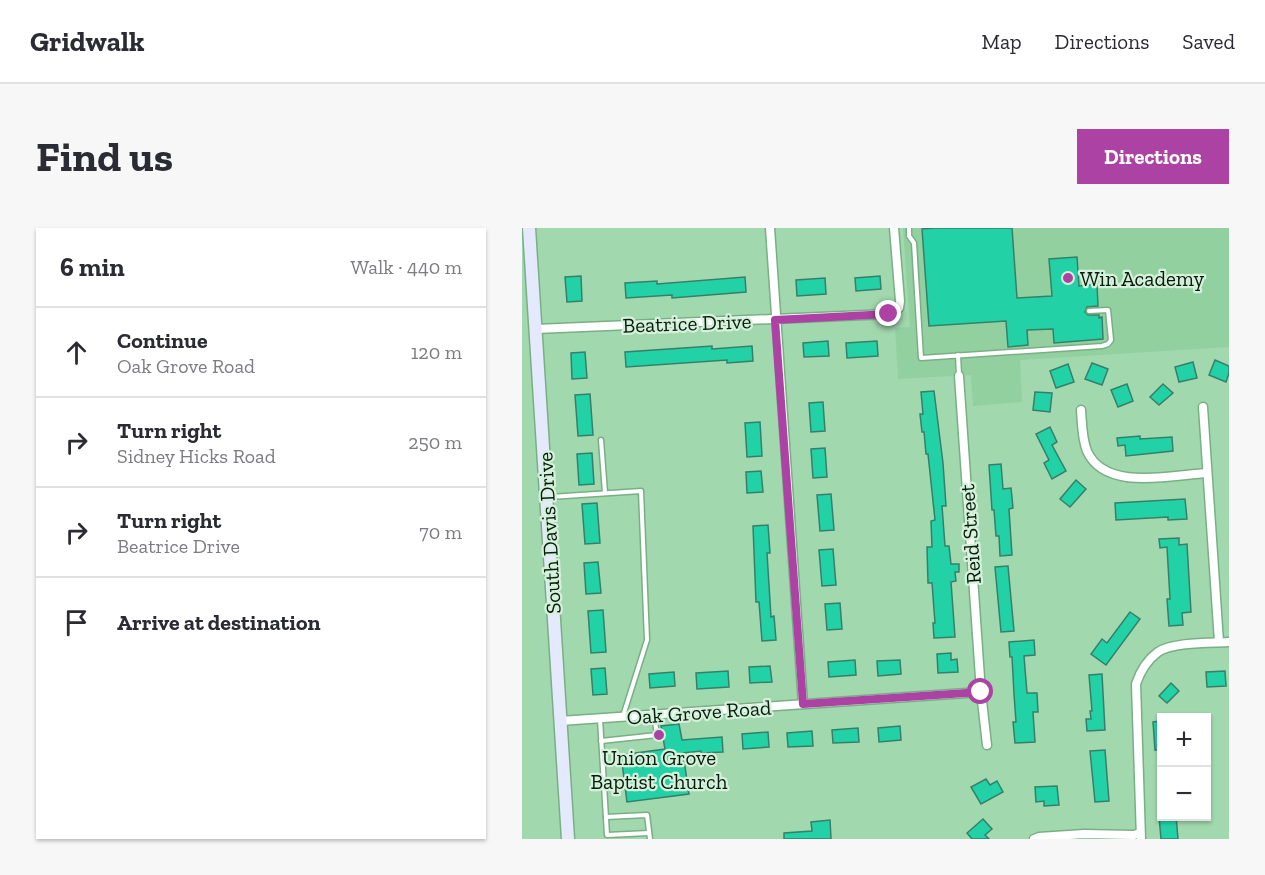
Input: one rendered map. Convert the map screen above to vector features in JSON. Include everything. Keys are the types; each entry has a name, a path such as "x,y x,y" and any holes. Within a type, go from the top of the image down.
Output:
{"street":[{"name":"South Davis Drive","path":"529,228 568,839"},
{"path":"770,228 803,704"},
{"name":"Beatrice Drive","path":"536,329 889,314 899,308 900,302 894,228"},
{"name":"Reid Street","path":"960,376 981,692 987,745"},
{"path":"1203,407 1219,642"},
{"path":"1081,410 1082,430 1087,452 1110,474 1122,478 1136,478 1207,473"},
{"path":"1034,839 1058,835 1140,836 1136,684 1141,669 1158,652 1175,646 1229,642"},
{"name":"Oak Grove Road","path":"560,721 981,692"}],"lane":[{"path":"909,228 909,236 914,243 921,358 1108,344 1111,340 1108,310 1089,311"},
{"path":"958,355 960,376"},
{"path":"601,440 605,493"},
{"path":"546,497 640,491 647,640 623,717"},
{"path":"601,741 657,735 654,715"},
{"path":"600,718 607,835 650,836 647,814 606,817"}],"shaded area":[{"name":"Win Academy","path":"903,228 1229,228 1229,347 1020,360 1022,402 973,406 971,375 898,379 895,328 910,327"}],"building":[{"path":"1012,228 1017,298 1052,296 1049,259 1077,257 1079,286 1097,284 1098,306 1087,307 1085,312 1088,315 1102,317 1103,339 1054,343 1053,329 1027,330 1028,345 1008,347 1006,321 929,326 922,229"},
{"path":"581,276 582,301 567,302 565,277"},
{"path":"880,276 881,289 856,291 855,278"},
{"path":"745,277 746,292 672,298 672,295 626,298 625,283 657,281 657,284"},
{"path":"825,278 826,294 797,296 796,280"},
{"path":"828,341 829,356 804,357 803,343"},
{"path":"877,341 878,356 847,358 846,343"},
{"path":"712,346 712,349 752,346 753,361 727,363 727,360 626,367 625,352"},
{"path":"585,352 587,378 572,379 571,353"},
{"path":"1215,360 1229,366 1226,382 1209,375"},
{"path":"1193,362 1197,378 1179,382 1175,367"},
{"path":"1092,363 1108,369 1102,385 1085,379"},
{"path":"1068,364 1074,382 1056,388 1050,371"},
{"path":"1127,384 1133,401 1118,407 1111,390"},
{"path":"1163,384 1173,393 1159,405 1150,397"},
{"path":"934,391 943,463 946,506 942,506 945,546 949,546 951,564 959,564 959,572 955,572 956,581 951,582 955,637 934,638 932,583 928,583 927,547 932,547 931,521 935,520 928,454 926,454 920,414 923,414 921,392"},
{"path":"1035,392 1052,393 1050,412 1033,410"},
{"path":"590,394 593,435 578,436 575,395"},
{"path":"823,402 825,431 811,432 809,403"},
{"path":"760,422 762,456 747,457 745,423"},
{"path":"1050,427 1057,442 1052,445 1066,471 1052,479 1044,463 1049,460 1036,434"},
{"path":"1140,436 1140,439 1172,437 1173,451 1126,456 1125,445 1118,446 1117,438"},
{"path":"825,448 827,477 813,478 811,449"},
{"path":"592,453 594,484 579,485 577,454"},
{"path":"1001,464 1003,489 1011,488 1013,508 1009,509 1012,555 1000,556 999,536 996,536 994,510 992,510 989,465"},
{"path":"761,471 763,492 747,493 746,472"},
{"path":"1076,480 1086,489 1070,507 1060,499"},
{"path":"831,494 834,530 820,531 817,495"},
{"path":"1185,499 1187,519 1168,520 1168,517 1116,520 1115,503"},
{"path":"597,503 600,543 585,544 582,504"},
{"path":"768,525 770,553 767,553 771,617 774,616 776,640 762,641 759,602 756,602 753,526"},
{"path":"1179,538 1179,545 1187,544 1191,612 1182,613 1183,625 1169,626 1167,547 1160,548 1159,539"},
{"path":"833,549 836,585 822,586 819,550"},
{"path":"598,562 601,593 586,594 584,563"},
{"path":"1008,566 1014,631 1001,632 995,567"},
{"path":"840,603 842,629 827,630 825,604"},
{"path":"603,610 606,652 591,653 588,611"},
{"path":"1130,612 1140,619 1106,665 1091,654 1102,639 1107,643"},
{"path":"1034,640 1035,655 1024,656 1027,693 1037,693 1038,712 1033,712 1035,742 1015,743 1013,722 1016,722 1009,642"},
{"path":"951,653 951,660 957,659 958,672 938,673 937,654"},
{"path":"855,660 856,675 829,677 828,662"},
{"path":"900,660 901,674 878,676 877,661"},
{"path":"770,666 772,682 750,683 749,667"},
{"path":"605,668 607,694 593,695 591,669"},
{"path":"728,671 729,687 697,689 696,673"},
{"path":"1225,671 1226,686 1207,687 1206,672"},
{"path":"674,672 675,686 650,688 649,674"},
{"path":"1102,674 1105,730 1087,731 1086,719 1091,719 1090,711 1092,711 1089,675"},
{"path":"1171,683 1179,691 1167,703 1159,696"},
{"path":"1153,722 1157,722 1157,750 1155,750"},
{"path":"679,724 682,740 722,737 723,752 683,753 689,794 627,802 621,755 665,749 661,726"},
{"path":"900,726 901,740 879,742 878,728"},
{"path":"858,728 859,742 833,743 832,730"},
{"path":"812,731 813,746 788,747 787,733"},
{"path":"768,732 769,747 743,749 742,734"},
{"path":"1105,750 1109,801 1095,802 1090,751"},
{"path":"986,779 990,785 997,781 1003,792 981,804 971,787"},
{"path":"1057,786 1059,805 1044,806 1044,801 1036,802 1035,787"},
{"path":"983,819 992,829 985,835 989,839 972,839 967,833"},
{"path":"830,820 831,839 784,839 784,833 812,831 811,822"},
{"path":"1159,821 1176,821 1178,839 1161,839"}],"place":[{"name":"Win Academy","path":"1068,278"},
{"name":"Union Grove Baptist Church","path":"659,735"}],"route":[{"path":"889,314 775,320 803,704 981,692"}]}
